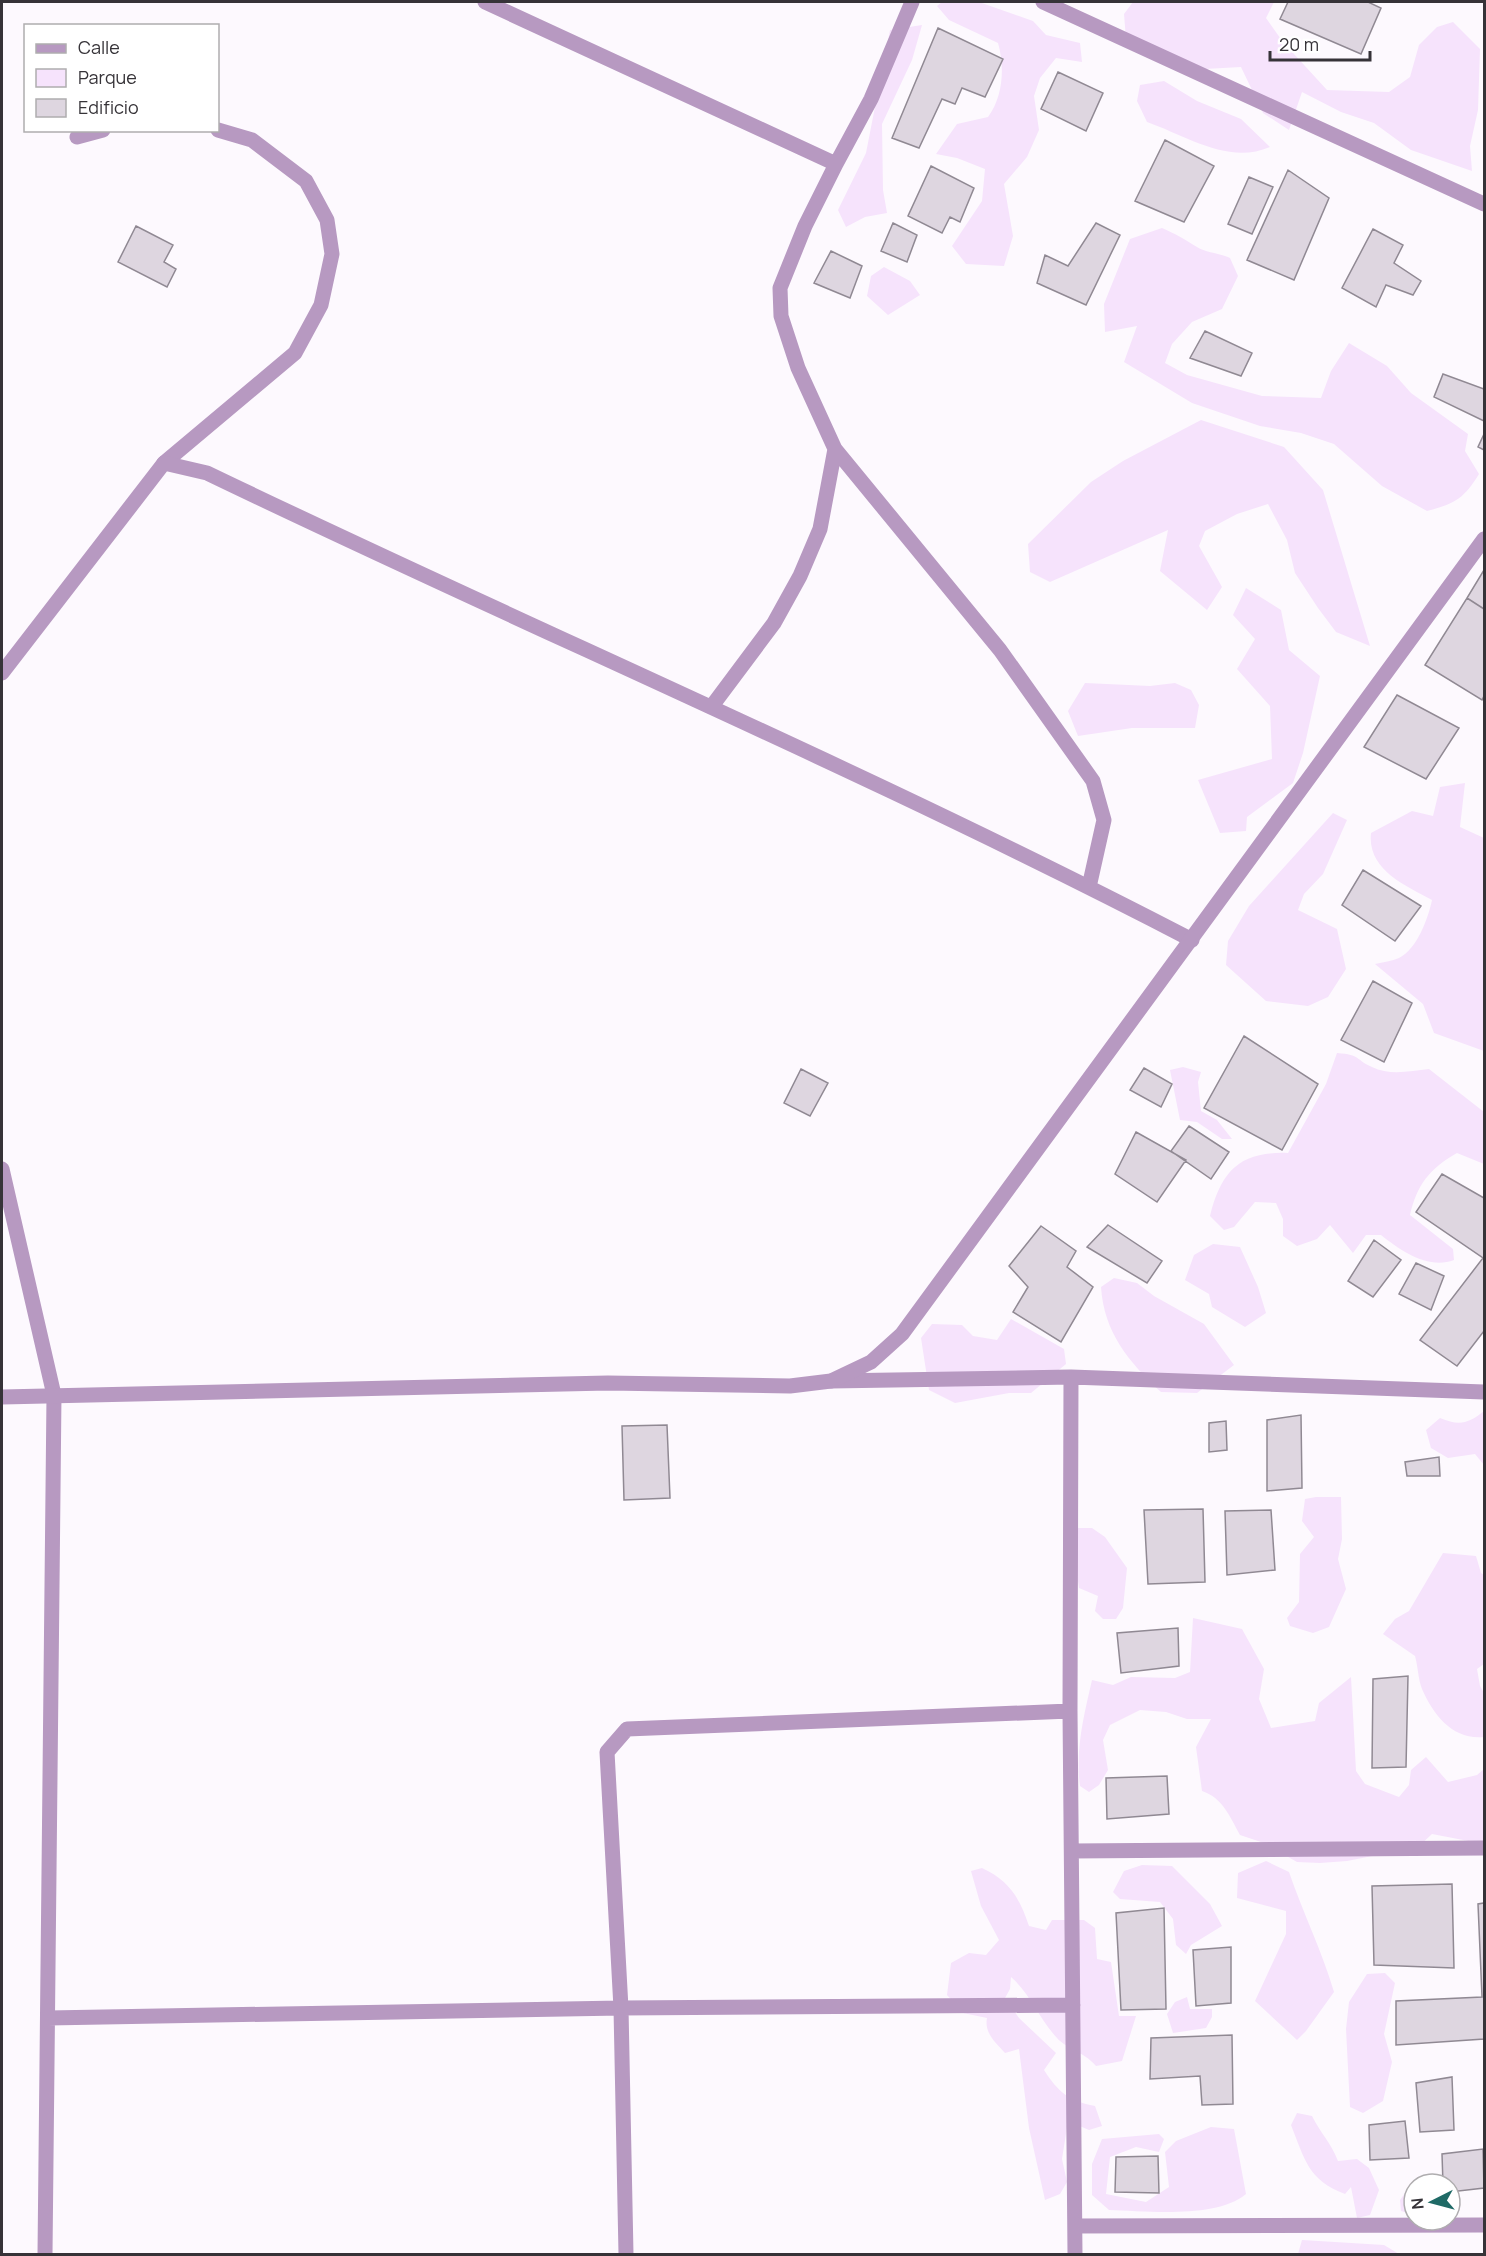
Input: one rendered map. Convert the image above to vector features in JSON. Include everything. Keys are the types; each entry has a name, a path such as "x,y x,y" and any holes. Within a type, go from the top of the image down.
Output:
{"street":[{"path":"912,2 871,99 805,226 780,288 781,316 798,368 836,449 1000,650 1093,781 1104,820 1089,887"},
{"path":"1043,2 1485,204"},
{"path":"494,4 836,164"},
{"path":"2,673 164,463 295,353 321,304 332,254 327,220 306,181 252,140 219,130"},
{"path":"77,137 96,132"},
{"path":"712,706 774,624 800,576 820,529 836,449"},
{"path":"164,463 207,473 712,706 1089,887 1192,940"},
{"path":"831,1381 871,1362 902,1334 1485,539"},
{"path":"2,1169 54,1395 45,2254"},
{"path":"1071,1377 1070,1711 1075,2254"},
{"path":"2,1397 608,1383 790,1386 831,1381 1071,1377 1485,1392"},
{"path":"626,2254 621,2008 608,1752 627,1729 1070,1711"},
{"path":"1072,1851 1485,1848"},
{"path":"48,2018 621,2008 1073,2005"},
{"path":"1075,2226 1485,2225"}],"green space":[{"path":"942,2 979,2 1033,21 1046,35 1080,43 1082,62 1056,58 1040,78 1034,96 1039,130 1027,157 1004,184 1013,236 1004,266 966,264 952,246 982,201 985,169 957,158 936,154 957,124 988,117 1000,91 1002,62 998,43 949,20 937,6"},
{"path":"1133,2 1274,2 1266,18 1283,42 1327,90 1389,92 1410,77 1419,45 1437,27 1453,22 1480,49 1478,110 1470,146 1472,171 1411,150 1374,123 1341,112 1302,92 1289,130 1263,113 1241,67 1187,70 1126,39 1124,14"},
{"path":"922,25 912,60 882,124 883,190 887,213 865,217 846,227 838,210 866,153 890,30"},
{"path":"1164,81 1197,101 1241,119 1270,147 1254,152 1223,151 1147,122 1137,101 1140,85"},
{"path":"1162,228 1201,249 1230,258 1238,276 1222,309 1192,322 1172,344 1165,363 1187,375 1262,396 1321,398 1331,371 1349,343 1387,366 1411,393 1468,434 1465,451 1479,474 1463,495 1451,503 1427,511 1382,486 1334,444 1301,433 1260,426 1192,403 1124,362 1137,326 1105,332 1104,304 1130,239"},
{"path":"884,267 910,281 920,295 888,315 867,296 871,276"},
{"path":"1201,420 1284,447 1323,490 1370,646 1336,632 1318,608 1295,573 1287,540 1268,504 1237,514 1205,531 1199,546 1222,587 1207,610 1160,571 1168,530 1050,582 1030,572 1028,544 1091,482 1123,461"},
{"path":"1246,588 1281,610 1289,650 1320,676 1303,753 1293,783 1247,817 1246,831 1220,833 1198,780 1272,759 1270,706 1237,669 1255,639 1233,615"},
{"path":"1085,683 1150,686 1175,683 1191,690 1199,705 1195,728 1132,728 1078,736 1068,711"},
{"path":"1465,783 1460,827 1484,838 1484,1051 1434,1033 1423,1004 1375,964 1399,958 1411,948 1425,924 1432,900 1399,882 1381,866 1371,846 1371,833 1412,811 1433,816 1440,787"},
{"path":"1333,813 1347,820 1323,874 1304,894 1298,910 1337,929 1346,969 1328,997 1308,1006 1266,1001 1226,965 1228,941 1249,906"},
{"path":"1337,1053 1354,1056 1379,1070 1400,1072 1429,1069 1484,1112 1484,1164 1457,1153 1447,1159 1421,1186 1410,1215 1453,1249 1454,1260 1435,1263 1425,1261 1406,1253 1381,1235 1366,1235 1353,1253 1330,1225 1317,1239 1297,1246 1283,1236 1283,1219 1276,1203 1255,1202 1234,1227 1224,1230 1210,1216 1220,1187 1235,1167 1257,1156 1288,1153 1326,1084"},
{"path":"1183,1067 1201,1072 1198,1082 1201,1111 1217,1120 1232,1139 1222,1139 1197,1122 1180,1120 1170,1070"},
{"path":"1213,1244 1240,1247 1258,1287 1266,1313 1245,1327 1212,1307 1209,1294 1185,1280 1194,1255"},
{"path":"1114,1278 1137,1283 1154,1296 1204,1324 1234,1365 1197,1393 1161,1392 1120,1346 1107,1319 1101,1287"},
{"path":"1011,1319 1064,1349 1066,1364 1031,1393 1009,1393 955,1403 929,1390 921,1338 932,1324 962,1325 973,1336 997,1340"},
{"path":"1484,1411 1484,1465 1475,1454 1448,1458 1431,1448 1426,1430 1440,1418 1458,1423 1473,1419"},
{"path":"1341,1497 1342,1539 1338,1559 1346,1589 1329,1627 1313,1633 1290,1626 1287,1618 1299,1602 1300,1554 1314,1537 1302,1521 1305,1499"},
{"path":"1077,1528 1092,1528 1105,1537 1127,1568 1123,1608 1116,1619 1103,1619 1095,1611 1098,1596 1079,1588 1075,1562"},
{"path":"1443,1553 1476,1556 1481,1573 1484,1575 1484,1664 1477,1669 1480,1686 1484,1693 1484,1737 1463,1735 1439,1717 1422,1689 1415,1656 1383,1634 1395,1619 1409,1611"},
{"path":"1193,1618 1242,1629 1264,1669 1259,1699 1271,1728 1315,1721 1319,1703 1351,1677 1356,1771 1365,1784 1399,1797 1409,1785 1411,1770 1426,1757 1448,1782 1477,1775 1484,1769 1484,1844 1432,1834 1418,1847 1347,1861 1297,1862 1264,1843 1240,1835 1221,1803 1202,1791 1196,1747 1211,1719 1187,1719 1166,1712 1140,1710 1110,1725 1103,1740 1108,1770 1099,1785 1089,1792 1080,1786 1079,1746 1092,1680 1113,1685 1131,1677 1175,1678 1190,1672"},
{"path":"1266,1861 1289,1872 1334,1992 1297,2040 1255,2001 1286,1934 1286,1911 1237,1898 1238,1873"},
{"path":"1142,1865 1172,1866 1210,1904 1222,1926 1191,1945 1186,1954 1176,1945 1173,1919 1160,1902 1120,1899 1113,1892 1124,1871"},
{"path":"982,1868 1000,1879 1013,1892 1029,1926 1046,1930 1052,1920 1084,1920 1095,1928 1097,1959 1111,1962 1119,2016 1136,2016 1122,2061 1096,2066 1057,2038 1018,1983 1011,1977 1010,1989 1005,1998 1019,2018 1056,2053 1044,2070 1065,2094 1095,2106 1102,2126 1089,2130 1068,2121 1062,2159 1067,2182 1060,2194 1045,2200 1029,2128 1019,2049 1005,2053 989,2033 987,2018 963,2013 947,1995 951,1963 969,1953 986,1955 999,1940 981,1906 971,1871"},
{"path":"1385,1973 1395,1983 1384,2034 1392,2062 1383,2101 1363,2113 1350,2107 1346,2029 1349,2002 1367,1974"},
{"path":"1187,1997 1190,2009 1212,2009 1212,2017 1206,2028 1173,2033 1167,2014 1175,2002"},
{"path":"1297,2113 1312,2116 1338,2161 1357,2159 1369,2168 1379,2190 1370,2215 1357,2218 1351,2187 1345,2194 1323,2182 1309,2167 1291,2125"},
{"path":"1211,2127 1234,2129 1246,2194 1233,2202 1217,2207 1180,2212 1109,2210 1092,2195 1092,2164 1102,2139 1159,2134 1164,2139 1159,2152 1136,2147 1110,2157 1106,2194 1146,2202 1169,2187 1165,2152 1176,2141"},
{"path":"1302,2240 1384,2245 1399,2254 1298,2254"}],"building":[{"path":"1288,2 1368,2 1381,8 1361,54 1280,19"},
{"path":"938,28 1003,59 985,97 962,88 955,104 942,99 919,148 892,138"},
{"path":"1058,72 1103,93 1086,131 1041,109"},
{"path":"1165,140 1214,166 1184,222 1135,201"},
{"path":"931,166 974,188 960,222 950,217 942,233 908,216"},
{"path":"1288,170 1329,198 1294,280 1247,260"},
{"path":"1249,177 1273,187 1252,234 1228,224"},
{"path":"893,223 917,235 907,262 881,251"},
{"path":"1096,223 1120,235 1086,305 1037,283 1045,255 1068,266"},
{"path":"136,226 173,245 164,262 176,269 167,287 118,262"},
{"path":"1373,229 1403,245 1394,263 1421,281 1413,295 1386,285 1376,307 1342,288"},
{"path":"831,251 862,266 850,298 814,283"},
{"path":"1205,331 1252,353 1241,376 1190,358"},
{"path":"1443,374 1484,389 1484,421 1434,397"},
{"path":"1484,434 1484,450 1478,447"},
{"path":"1484,570 1484,609 1467,598"},
{"path":"1467,598 1484,609 1484,696 1482,700 1425,665"},
{"path":"1397,695 1459,728 1426,779 1364,747"},
{"path":"1363,870 1421,906 1395,941 1342,905"},
{"path":"1373,981 1412,1003 1384,1062 1341,1040"},
{"path":"1244,1036 1318,1084 1282,1150 1204,1108"},
{"path":"1144,1068 1172,1084 1161,1107 1130,1090"},
{"path":"801,1069 828,1083 810,1116 784,1103"},
{"path":"1189,1126 1229,1152 1211,1179 1171,1151"},
{"path":"1136,1132 1186,1160 1157,1202 1115,1174"},
{"path":"1442,1174 1484,1198 1484,1331 1457,1366 1420,1340 1483,1258 1416,1212"},
{"path":"1108,1225 1162,1261 1147,1283 1087,1247"},
{"path":"1041,1226 1076,1251 1067,1267 1093,1287 1061,1342 1013,1312 1028,1287 1009,1266"},
{"path":"1374,1240 1401,1260 1373,1297 1348,1281"},
{"path":"1416,1263 1444,1276 1431,1310 1399,1294"},
{"path":"1301,1415 1302,1488 1267,1491 1267,1420"},
{"path":"1226,1421 1227,1450 1209,1452 1209,1423"},
{"path":"667,1425 670,1498 624,1500 622,1426"},
{"path":"1439,1457 1440,1476 1407,1476 1405,1462"},
{"path":"1203,1509 1205,1582 1148,1584 1144,1510"},
{"path":"1271,1510 1275,1570 1227,1575 1225,1511"},
{"path":"1178,1628 1179,1666 1121,1673 1117,1633"},
{"path":"1408,1676 1406,1767 1372,1768 1373,1679"},
{"path":"1167,1776 1169,1814 1107,1819 1106,1778"},
{"path":"1452,1884 1454,1968 1374,1965 1372,1886"},
{"path":"1484,1903 1484,2039 1396,2045 1396,2001 1482,1997 1478,1904"},
{"path":"1164,1908 1166,2009 1121,2010 1116,1913"},
{"path":"1231,1947 1231,2003 1196,2006 1193,1950"},
{"path":"1232,2035 1233,2104 1202,2105 1200,2076 1150,2079 1151,2038"},
{"path":"1452,2077 1454,2130 1420,2132 1416,2083"},
{"path":"1405,2121 1409,2158 1370,2160 1369,2125"},
{"path":"1483,2149 1484,2188 1462,2191 1462,2172 1443,2172 1442,2154"},
{"path":"1158,2156 1159,2193 1115,2192 1116,2157"}]}
